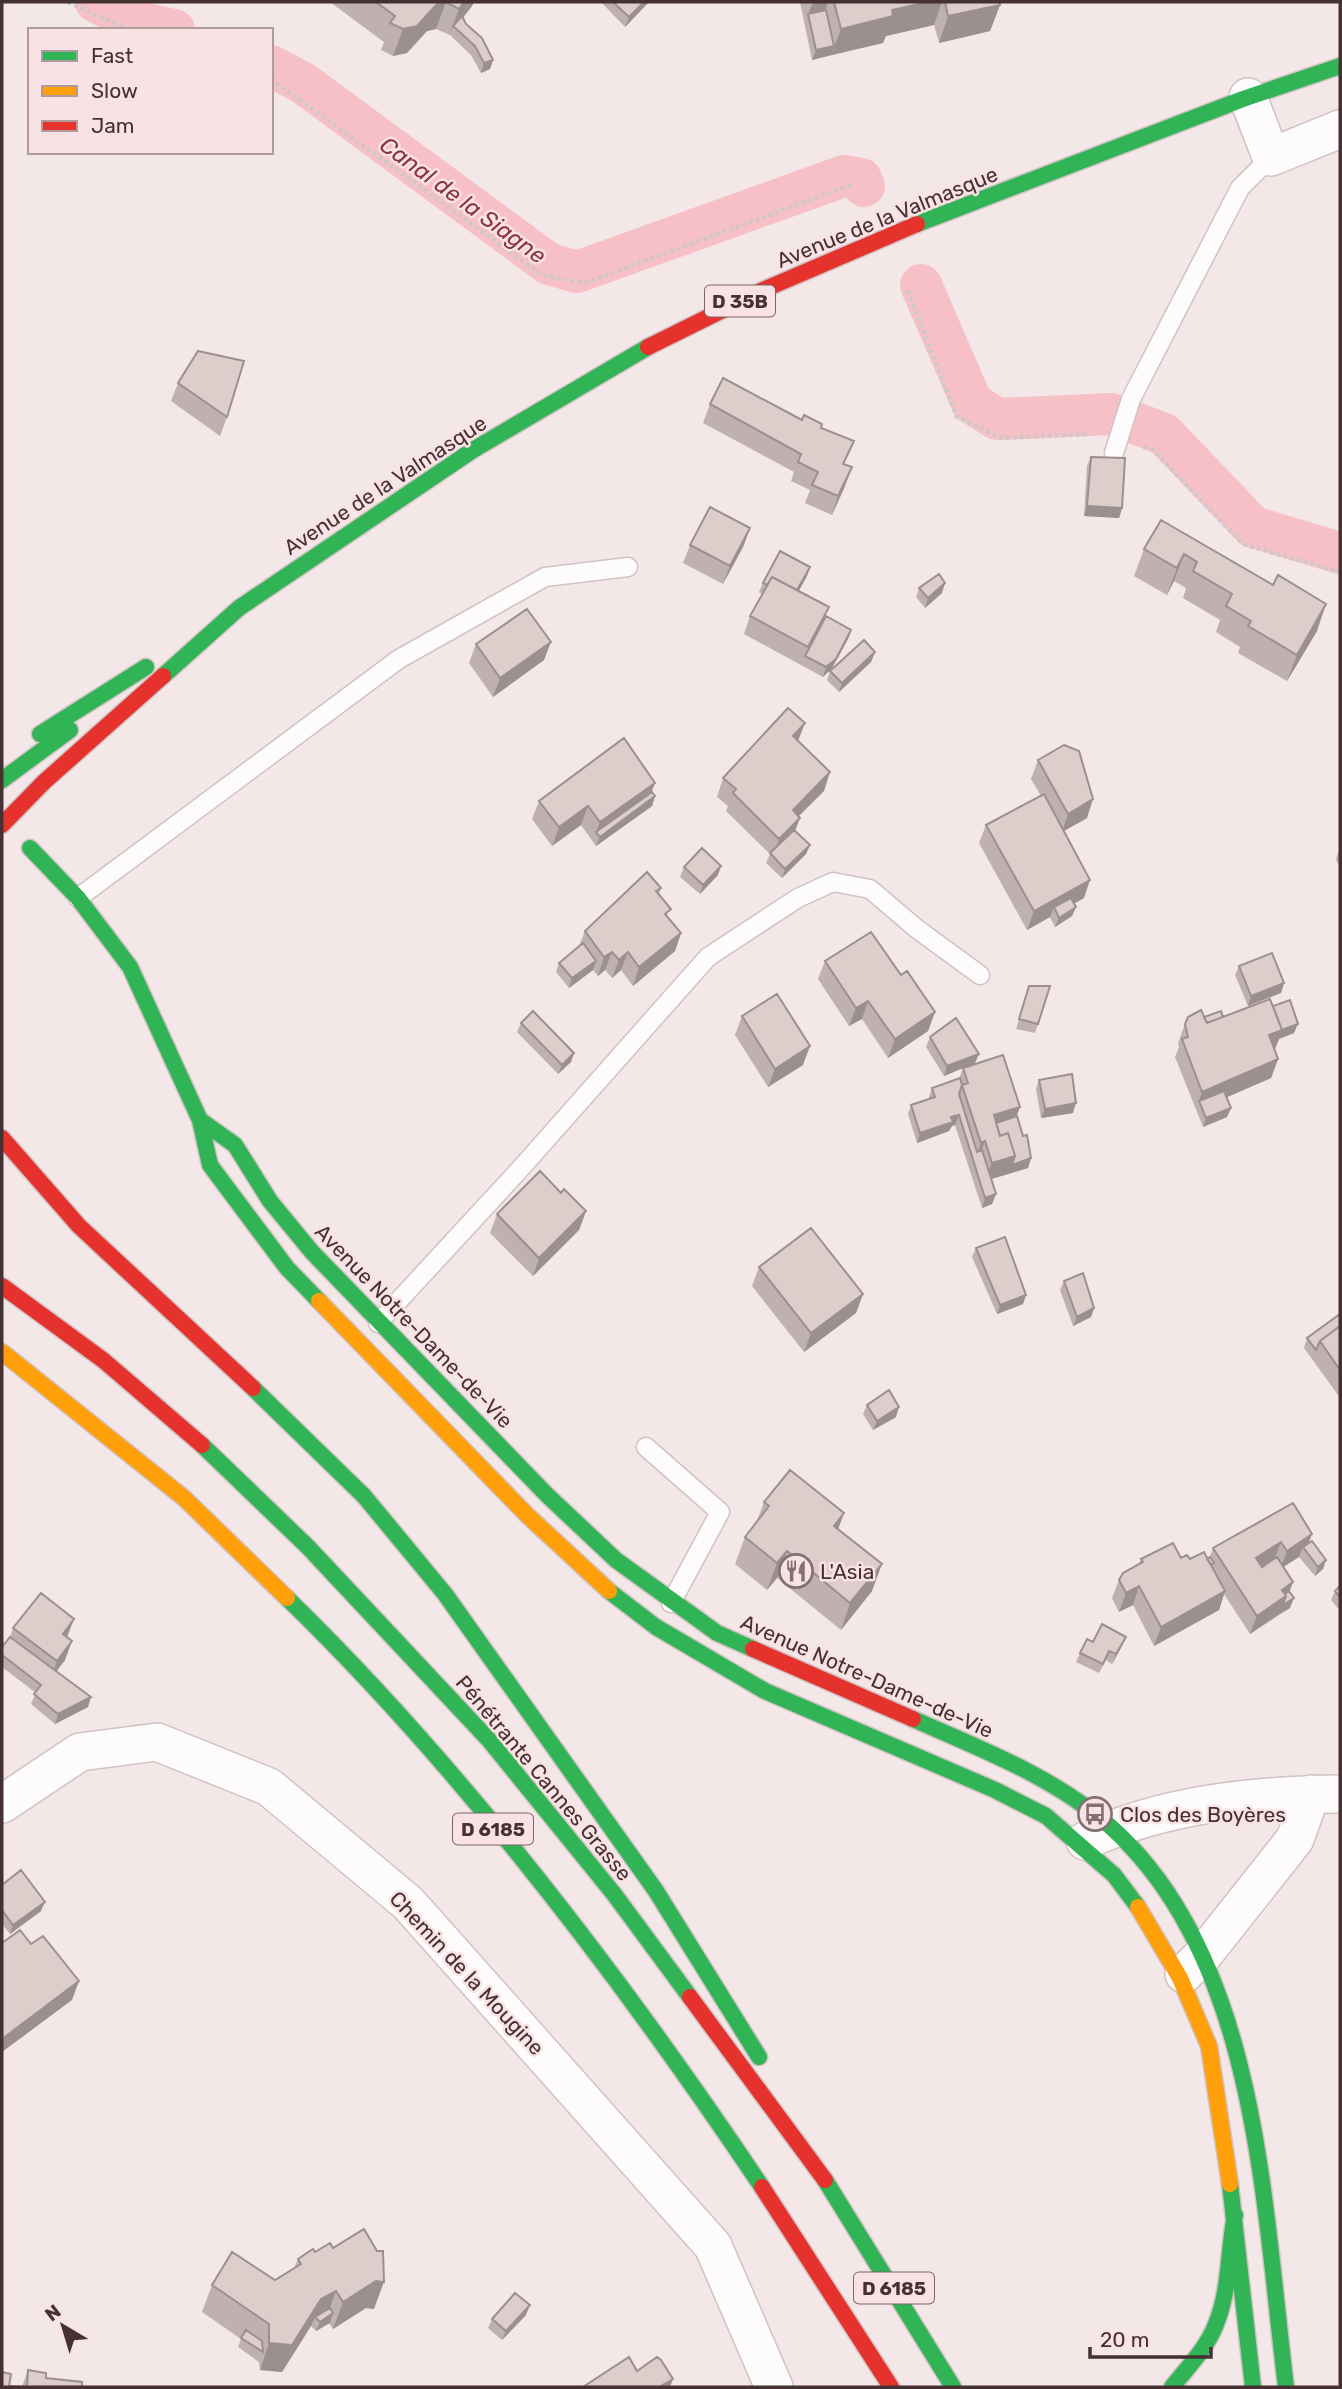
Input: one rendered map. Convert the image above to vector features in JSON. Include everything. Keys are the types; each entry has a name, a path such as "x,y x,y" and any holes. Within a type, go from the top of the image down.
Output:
{"main road":[{"name":"Avenue de la Valmasque","path":"1286,82 1340,49"},
{"name":"Avenue de la Valmasque","path":"239,608 461,457 586,382 718,311 850,252 1286,82 1340,66"},
{"path":"24,743 239,608"},
{"path":"2,780 239,608"},
{"path":"2,825 44,782 239,608"},
{"name":"Avenue Notre-Dame-de-Vie","path":"30,848 78,898 130,967 200,1120 210,1165 287,1268 527,1515 603,1586 656,1627 765,1691 996,1790 1046,1816 1114,1875 1144,1917 1192,1966 1229,2018 1239,2056 1262,2194 1286,2387"},
{"name":"Avenue Notre-Dame-de-Vie","path":"200,1120 235,1145 270,1201 304,1242 547,1495 616,1560 717,1633 774,1661 1013,1764 1060,1789 1112,1828 1151,1871 1192,1966 1209,2046 1223,2122 1253,2387"},
{"path":"2,1138 122,1267 338,1468 417,1561 506,1678 688,1936 735,2013 832,2190"},
{"name":"Pénétrante Cannes Grasse","path":"2,1286 103,1360 212,1453 309,1547 419,1663 550,1812 832,2190 953,2387"},
{"name":"D 6185","path":"2,1352 193,1507 380,1697 518,1857 665,2046 805,2248 891,2387"},
{"path":"1172,2387 1210,2339 1217,2321 1224,2298 1235,2215"}],"street":[{"path":"1248,97 1271,157 1340,129"},
{"name":"Chemin de la Mougine","path":"2,1804 80,1752 157,1742 269,1787 408,1903 713,2246 774,2387"},
{"path":"1079,1844 1112,1828 1171,1811 1326,1794"},
{"path":"1192,1966 1295,1839 1326,1794"}],"lane":[{"path":"1114,453 1131,399 1240,188 1271,157"},
{"path":"78,898 399,659 545,577 628,567"},
{"path":"358,1343 522,1168 708,957 798,898 833,882 870,889 917,929 981,975"},
{"path":"646,1447 720,1512 672,1603 656,1627"}],"path":[{"path":"68,2 125,28"},
{"path":"273,80 542,275 584,283 851,185"}],"building":[{"path":"376,2 446,2 437,4 417,26 403,29 390,23 395,16"},
{"path":"446,2 464,2 459,9"},
{"path":"613,2 644,2 629,17"},
{"path":"834,2 928,2 892,10 893,16 841,29"},
{"path":"945,2 999,2 1000,5 948,16"},
{"path":"826,10 834,46 816,50 808,14"},
{"path":"462,16 466,24 482,38 493,60 484,63 475,46 453,26"},
{"path":"198,351 244,361 227,417 178,383"},
{"path":"723,378 802,420 804,415 822,424 821,428 854,441 843,464 852,467 838,496 812,485 818,472 798,462 801,454 710,404"},
{"path":"1091,457 1125,458 1122,508 1087,506"},
{"path":"710,507 750,528 730,566 690,545"},
{"path":"1161,520 1273,585 1278,575 1326,604 1297,655 1248,626 1251,621 1226,606 1232,594 1193,571 1197,562 1184,554 1177,568 1144,549"},
{"path":"780,551 810,567 797,590 772,577 767,585 763,583"},
{"path":"939,574 945,583 928,598 919,588"},
{"path":"772,577 829,607 808,647 750,616"},
{"path":"527,609 551,642 500,678 476,644"},
{"path":"826,616 851,630 836,659 826,667 805,656"},
{"path":"864,640 875,652 842,683 830,671"},
{"path":"788,708 805,723 793,736 830,772 793,810 800,818 779,839 733,793 736,789 723,778"},
{"path":"624,738 655,783 600,822 588,806 559,827 539,801"},
{"path":"1064,745 1079,751 1093,799 1068,814 1038,760"},
{"path":"652,792 655,796 600,837 596,832"},
{"path":"1044,794 1090,880 1034,911 986,825"},
{"path":"794,830 810,845 785,869 770,853"},
{"path":"702,848 721,866 703,885 684,867"},
{"path":"647,872 661,888 656,891 671,909 665,914 681,933 639,967 628,952 619,960 612,952 604,957 585,931"},
{"path":"1071,898 1076,907 1059,918 1054,907"},
{"path":"871,932 901,975 907,971 935,1012 895,1039 868,1001 856,1008 825,961"},
{"path":"583,943 596,961 572,978 559,963"},
{"path":"1272,953 1284,983 1251,996 1239,966"},
{"path":"1029,986 1050,986 1038,1024 1019,1019"},
{"path":"777,994 810,1046 775,1069 742,1016"},
{"path":"1270,999 1282,1030 1269,1035 1278,1059 1202,1092 1182,1039 1188,1037 1185,1024 1188,1017 1201,1010 1207,1023"},
{"path":"1290,1000 1298,1024 1282,1030 1273,1006"},
{"path":"533,1011 574,1053 562,1065 521,1023"},
{"path":"1221,1011 1223,1017 1207,1023 1204,1017"},
{"path":"956,1018 979,1054 947,1066 930,1037"},
{"path":"1003,1055 1020,1107 994,1115 1000,1136 1008,1133 1015,1156 992,1163 985,1141 981,1143 962,1085 968,1083 963,1068"},
{"path":"1072,1074 1076,1103 1045,1109 1039,1080"},
{"path":"960,1078 962,1085 959,1094 977,1152 982,1150 996,1194 985,1198 959,1115 951,1117 953,1122 920,1133 911,1105 935,1097 932,1088"},
{"path":"1224,1091 1231,1108 1206,1118 1199,1101"},
{"path":"1017,1116 1023,1136 1027,1135 1031,1158 1012,1165 1015,1156 1008,1133 1000,1136 996,1123"},
{"path":"540,1171 561,1193 564,1189 586,1211 539,1258 497,1214"},
{"path":"811,1228 863,1294 811,1333 759,1267"},
{"path":"1005,1237 1026,1295 1000,1305 976,1248"},
{"path":"1083,1273 1094,1308 1077,1317 1064,1281"},
{"path":"1340,1314 1340,1326 1320,1341 1316,1350 1307,1338"},
{"path":"1340,1326 1340,1370 1320,1341"},
{"path":"889,1390 899,1407 877,1421 867,1405"},
{"path":"790,1470 844,1513 834,1526 882,1564 850,1603 787,1551 777,1563 745,1537 769,1506 764,1502"},
{"path":"1293,1503 1312,1534 1287,1551 1281,1542 1256,1558 1262,1567 1277,1557 1293,1582 1282,1590 1286,1596 1257,1616 1213,1548"},
{"path":"1312,1541 1326,1560 1318,1567 1303,1547"},
{"path":"1173,1543 1181,1558 1187,1555 1190,1559 1204,1552 1225,1591 1161,1627 1139,1586 1126,1593 1119,1580 1123,1573 1143,1562 1141,1559"},
{"path":"1289,1591 1294,1598 1283,1605 1285,1594"},
{"path":"41,1593 74,1619 63,1634 72,1641 57,1661 13,1628"},
{"path":"1102,1624 1126,1637 1116,1654 1109,1651 1103,1664 1080,1653 1087,1639 1093,1642"},
{"path":"10,1637 91,1697 58,1714 34,1694 41,1685 2,1655 2,1647"},
{"path":"21,1870 45,1902 13,1925 2,1910 2,1885"},
{"path":"20,1930 31,1944 43,1936 79,1981 2,2039 2,1943"},
{"path":"364,2229 377,2251 383,2251 384,2282 376,2281 343,2302 336,2291 321,2299 292,2345 269,2343 269,2324 212,2285 232,2252 275,2280 301,2264 298,2259 313,2249 315,2252 330,2243 333,2248"},
{"path":"515,2293 530,2305 506,2331 492,2319"},
{"path":"330,2308 333,2313 320,2322 315,2317"},
{"path":"246,2330 262,2341 263,2352 241,2338"},
{"path":"629,2357 637,2371 657,2357 673,2379 659,2387 583,2387"},
{"path":"28,2370 46,2373 46,2378 82,2382 82,2387 27,2387"},
{"path":"2,2372 11,2374 9,2386 26,2387 2,2387"}],"waterway":[{"name":"Canal de la Siagne","path":"96,2 137,22 165,28"},
{"name":"Canal de la Siagne","path":"273,67 303,83 549,264 577,272 844,176 861,179 864,186"},
{"name":"Canal de la Siagne","path":"921,285 972,403 997,419 1111,414 1164,434 1253,527 1340,553"}],"traffic: fast":[{"path":"917,224 1243,99 1340,66"},
{"path":"239,608 473,450 648,347"},
{"path":"163,676 239,608"},
{"path":"40,734 146,667"},
{"path":"2,780 70,730"},
{"path":"30,848 78,898 130,967 200,1120 210,1165 287,1268 319,1301"},
{"path":"200,1120 235,1145 270,1201 312,1252 547,1495 616,1560 717,1633 753,1649"},
{"path":"253,1388 364,1496 445,1594 656,1891 759,2057"},
{"path":"202,1445 308,1547 489,1740 614,1894 690,1997"},
{"path":"609,1591 656,1627 765,1691 995,1790 1046,1816 1114,1875 1138,1907"},
{"path":"287,1598 416,1733 539,1880 655,2033 762,2187"},
{"path":"913,1719 1017,1766 1090,1810 1112,1828 1160,1882 1198,1945 1225,2015 1245,2088 1270,2241 1286,2387"},
{"path":"825,2180 953,2387"},
{"path":"1230,2184 1253,2387"},
{"path":"1172,2387 1202,2349 1221,2311 1235,2215"}],"traffic: slow":[{"path":"319,1301 527,1515 609,1591"},
{"path":"2,1352 184,1498 287,1598"},
{"path":"1138,1907 1180,1978 1209,2046 1230,2184"}],"traffic: jam":[{"path":"648,347 763,290 917,224"},
{"path":"2,825 44,782 163,676"},
{"path":"2,1138 79,1226 253,1388"},
{"path":"2,1286 103,1360 202,1445"},
{"path":"753,1649 913,1719"},
{"path":"690,1997 825,2180"},
{"path":"762,2187 891,2387"}],"place":[{"name":"L'Asia","path":"796,1571"},
{"name":"Clos des Boyères","path":"1095,1814"}]}
